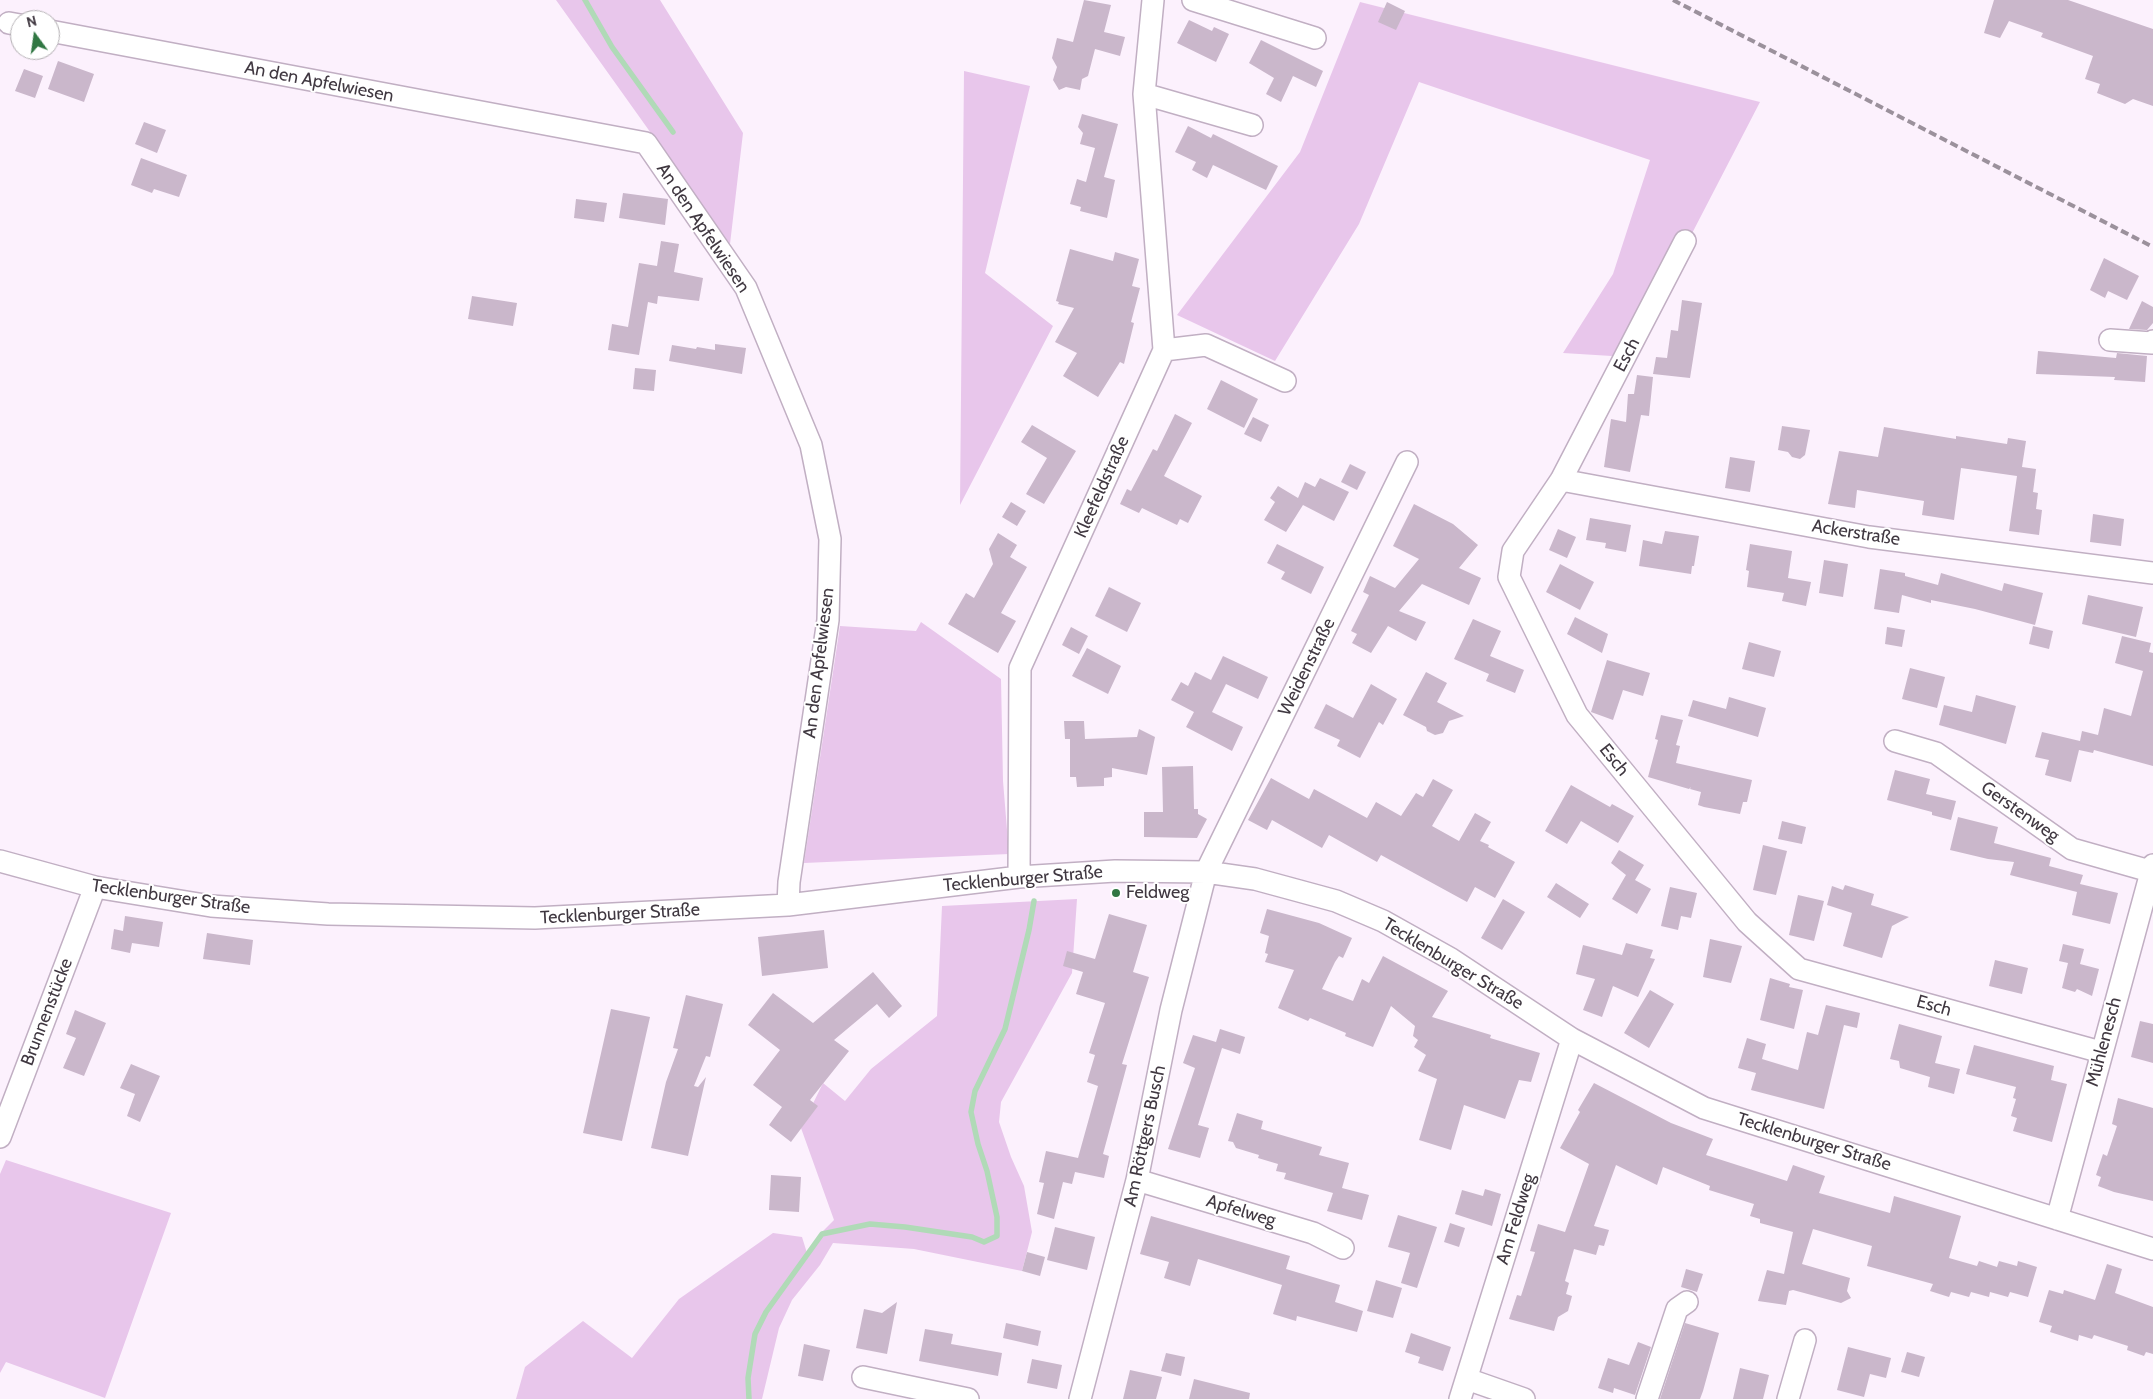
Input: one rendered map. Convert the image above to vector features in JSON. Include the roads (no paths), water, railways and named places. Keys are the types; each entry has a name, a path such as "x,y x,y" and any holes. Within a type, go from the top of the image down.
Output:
{"street":[{"name":"Kleefeldstraße","path":"1020,877 1020,668 1164,350 1144,94 1153,0"},
{"path":"1193,0 1315,38"},
{"name":"An den Apfelwiesen","path":"60,33 646,143 746,288 811,445 830,538 828,620 789,882 788,905"},
{"path":"1144,94 1252,125"},
{"name":"Esch","path":"1686,241 1561,480 1514,551 1509,577 1578,716 1747,922 1799,969 2101,1052"},
{"path":"2110,340 2152,343 2153,341"},
{"path":"1164,350 1206,345 1285,381"},
{"name":"Weidenstraße","path":"1206,872 1407,462"},
{"name":"Ackerstraße","path":"1561,480 1869,537 2153,573"},
{"name":"Gerstenweg","path":"1895,741 1936,753 2072,849 2152,870"},
{"name":"Tecklenburger Straße","path":"0,861 95,887 211,906 358,914 535,918 788,905 1020,877 1115,871 1206,872 1255,879 1336,901 1383,921 1451,959 1572,1039 1704,1108 2153,1249"},
{"name":"Mühlenesch","path":"2057,1219 2152,870"},
{"name":"Am Röttgers Busch","path":"1080,1399 1137,1180 1171,1010 1206,872"},
{"name":"Brunnenstücke","path":"0,1137 95,887"},
{"name":"Am Feldweg","path":"1460,1399 1572,1039"},
{"name":"Apfelweg","path":"1137,1180 1313,1232 1343,1248"},
{"path":"1648,1399 1677,1309 1687,1302"},
{"path":"1788,1399 1805,1340"},
{"path":"863,1377 968,1399"},
{"path":"1467,1379 1524,1399"}],"waterway":[{"path":"585,0 612,47 673,132"},
{"path":"749,1399 748,1378 755,1334 766,1312 822,1234 870,1224 972,1237 984,1242 997,1236 997,1217 971,1112 975,1091 1005,1029 1029,930 1034,901"}],"railway":[{"path":"1673,0 2153,247"}],"place":[{"name":"Feldweg","path":"1116,893"}]}
